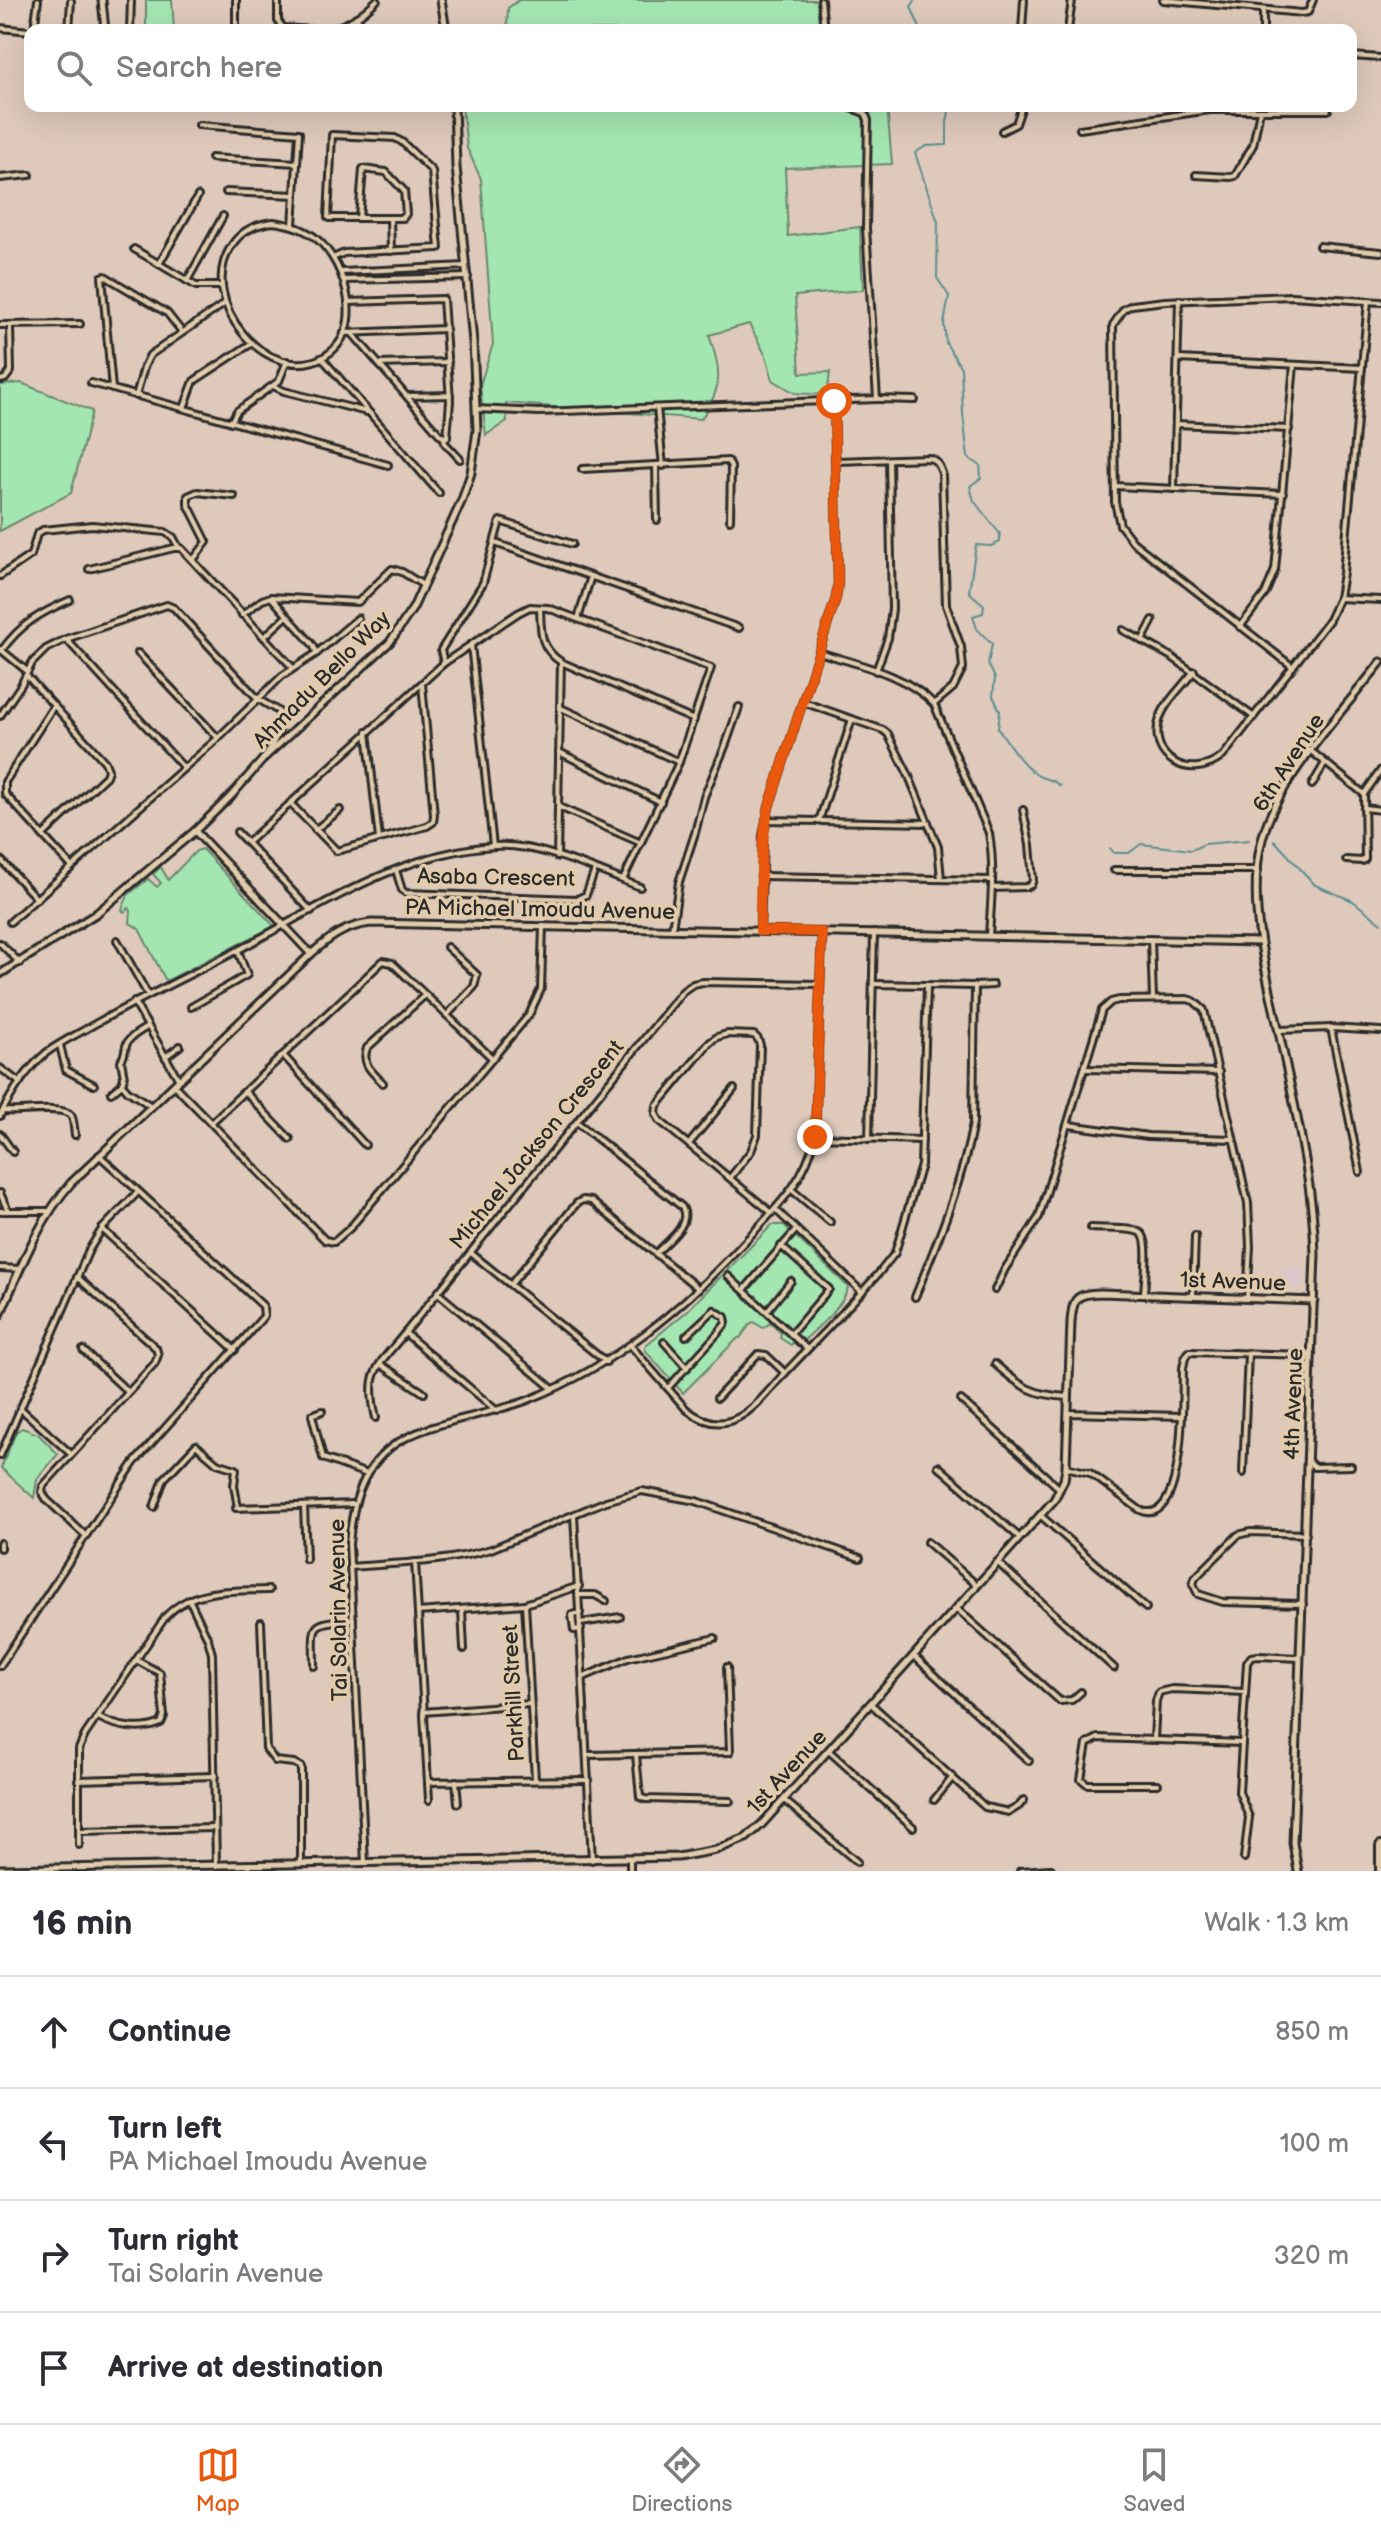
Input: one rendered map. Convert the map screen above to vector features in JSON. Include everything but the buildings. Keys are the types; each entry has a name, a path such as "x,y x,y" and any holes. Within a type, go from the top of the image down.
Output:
{"highway":[{"path":"1381,1846 1381,1871"}],"street":[{"path":"33,24 38,0"},
{"path":"102,0 104,24"},
{"path":"130,24 131,0"},
{"path":"236,0 236,24"},
{"path":"277,24 278,0"},
{"path":"348,24 377,0"},
{"path":"441,0 445,24"},
{"path":"821,0 823,24"},
{"path":"1022,24 1024,0"},
{"path":"1069,24 1072,0"},
{"path":"1163,0 1302,13 1308,12 1313,0"},
{"path":"69,24 71,1"},
{"path":"1263,10 1263,24"},
{"path":"356,17 361,24"},
{"path":"0,28 24,30"},
{"path":"1357,56 1381,58"},
{"name":"Ahmadu Bello Way","path":"0,974 103,908 195,831 266,756 390,642 403,626 453,523 471,473 477,430 454,112"},
{"path":"862,112 868,120 866,228 877,399"},
{"path":"1002,131 1016,124 1020,112"},
{"path":"1080,129 1185,112"},
{"path":"1196,175 1235,176 1253,145 1260,112"},
{"path":"199,125 296,132 299,137 293,225"},
{"path":"333,258 344,253 436,249 440,246 432,171 399,140 332,135 328,217 359,218 405,217 404,191 386,172 363,169 359,218"},
{"path":"211,158 297,163"},
{"path":"0,178 30,175"},
{"path":"226,192 295,195"},
{"path":"159,264 198,196"},
{"path":"187,281 223,216"},
{"path":"390,218 391,251"},
{"path":"261,224 293,225 319,240 333,258 344,280 348,302 344,333 331,352 322,358 301,362 274,357 252,343 224,304 220,286 227,252 236,239 261,224"},
{"path":"1319,246 1381,252"},
{"path":"134,249 200,287 220,286"},
{"path":"341,272 467,266"},
{"path":"449,267 449,277"},
{"path":"112,389 102,277 167,313 182,332"},
{"path":"344,280 468,277"},
{"path":"1293,667 1126,534 1116,515 1113,325 1124,309 1132,305 1179,300 1292,296 1381,302"},
{"path":"348,302 441,297 444,303 450,395 449,434 444,438"},
{"path":"1174,489 1179,300"},
{"path":"1194,671 1160,719 1158,730 1159,740 1170,759 1178,765 1195,768 1215,762 1329,620 1339,598 1368,301"},
{"path":"136,396 153,352 224,304"},
{"path":"0,325 80,324"},
{"path":"0,380 10,376 11,371 10,325"},
{"path":"344,333 446,329"},
{"path":"352,333 460,459"},
{"path":"184,409 194,381 252,343"},
{"path":"322,358 439,493"},
{"path":"1178,359 1362,368"},
{"path":"231,422 237,411 283,376 287,361"},
{"path":"379,364 448,362"},
{"path":"1240,627 1265,594 1275,570 1294,365"},
{"path":"91,383 388,465"},
{"path":"273,386 369,412"},
{"path":"407,396 450,395"},
{"path":"476,409 539,412 915,400"},
{"path":"760,931 766,820 838,583 834,401"},
{"path":"657,408 663,466"},
{"path":"1176,424 1289,429"},
{"path":"836,461 929,458 936,460 942,473 946,605 961,647 963,668 953,688 934,704"},
{"path":"876,671 891,624 889,460"},
{"path":"582,469 728,461 731,467 730,520"},
{"path":"656,466 657,520"},
{"path":"1115,486 1283,494"},
{"path":"193,560 207,542 188,504 188,496 197,492 234,496"},
{"path":"444,663 441,650 483,583 498,524 504,521 572,544"},
{"path":"0,576 31,555 37,534 43,530 92,525 165,532 293,668"},
{"path":"495,543 739,628"},
{"path":"89,569 179,548"},
{"path":"242,615 271,597 358,602 392,569 424,585"},
{"path":"578,619 591,576"},
{"path":"271,597 317,653"},
{"path":"1339,598 1381,600"},
{"path":"43,835 106,776 108,770 105,762 26,673 1,650 23,625 70,600"},
{"path":"0,716 37,657 66,639 159,606 171,607 258,699 278,711 277,736 266,756"},
{"path":"247,843 444,663 530,607 578,619 708,665 711,672 679,762 623,880"},
{"path":"540,608 544,646 561,662 694,720"},
{"path":"264,637 287,616"},
{"path":"10,922 293,668 317,653 358,618"},
{"path":"1142,641 1153,620"},
{"path":"1123,630 1194,671 1254,717"},
{"path":"66,639 184,768"},
{"path":"471,644 493,846"},
{"path":"819,652 912,685 934,704 989,833 992,880 989,936"},
{"path":"138,653 218,738"},
{"path":"557,857 561,662"},
{"name":"6th Avenue","path":"1260,942 1258,870 1270,816 1311,751 1381,662"},
{"path":"290,803 337,851 433,822 422,683"},
{"path":"803,702 883,730 892,740 938,847 941,879"},
{"path":"54,706 3,788 5,794 72,867"},
{"path":"560,707 679,762"},
{"path":"672,929 679,882 704,797 739,707"},
{"path":"819,821 852,719"},
{"path":"367,732 379,839"},
{"path":"1311,751 1364,794"},
{"path":"559,752 661,802"},
{"path":"1312,785 1325,763"},
{"path":"1346,860 1365,859 1364,794 1381,770"},
{"path":"558,806 641,843"},
{"path":"1364,808 1381,810"},
{"path":"315,830 340,810"},
{"path":"992,888 1026,887 1033,880 1023,810"},
{"path":"766,820 928,823"},
{"path":"195,831 311,954"},
{"path":"237,832 311,911"},
{"path":"1,1112 19,1082 60,1044 134,1002 396,870 436,857 512,845 557,857 640,887"},
{"path":"0,859 37,899"},
{"name":"Asaba Crescent","path":"396,870 402,890 406,893 577,899 586,895 595,870"},
{"path":"1114,870 1258,870"},
{"path":"761,876 992,880"},
{"name":"PA Michael Imoudu Avenue","path":"0,1315 49,1211 99,1155 311,954 344,929 371,923 1260,942"},
{"path":"134,1002 177,1082 325,1240 334,1242 350,1228 529,1015 541,989 543,926"},
{"name":"Tai Solarin Avenue","path":"365,1863 349,1544 354,1504 367,1474 381,1455 407,1437 497,1411 553,1389 631,1346 699,1289 792,1190 811,1157 815,1137 822,932"},
{"path":"869,1139 874,933"},
{"path":"117,940 148,995"},
{"path":"1151,940 1153,999"},
{"name":"4th Avenue","path":"1260,942 1313,1201 1314,1301 1293,1843 1298,1871"},
{"path":"0,943 20,963"},
{"path":"447,947 477,975 474,987 447,1015"},
{"path":"191,1007 247,975 238,951"},
{"path":"212,1122 383,961 392,963 492,1058"},
{"name":"Michael Jackson Crescent","path":"380,1364 683,991 703,982 820,984"},
{"path":"874,984 993,985"},
{"path":"631,1346 696,1417 714,1423 736,1419 785,1373 895,1253 921,1165 927,986"},
{"path":"915,1297 943,1228 970,1140 973,1123 975,986"},
{"path":"383,1083 365,1063 367,1048 425,995"},
{"path":"995,1290 1039,1217 1102,1010 1119,1000 1187,999 1200,1004 1204,1010 1249,1216 1247,1299"},
{"path":"111,1093 122,1084 121,1061 125,1057 127,1042 148,1026"},
{"path":"1331,1028 1360,1172"},
{"path":"1279,1030 1331,1028 1381,1031"},
{"path":"730,1178 751,1151 757,1135 760,1045 754,1035 727,1034 709,1043 657,1106 656,1114 660,1121 730,1178 774,1211 796,1230 862,1292"},
{"path":"60,1044 66,1070 94,1085"},
{"path":"165,1057 180,1046"},
{"path":"283,1055 365,1145"},
{"path":"0,1068 19,1082"},
{"path":"1085,1069 1219,1072"},
{"path":"122,1084 151,1106"},
{"path":"689,1144 734,1089"},
{"path":"244,1091 290,1139"},
{"path":"1,1112 40,1109 66,1113 73,1119 75,1135"},
{"path":"578,1123 682,1207 686,1214 685,1221 656,1253"},
{"path":"1069,1125 1148,1136 1232,1139"},
{"path":"0,1134 13,1152"},
{"path":"815,1137 922,1140"},
{"path":"0,1666 2,1657 134,1463 264,1316 263,1306 99,1155"},
{"path":"792,1190 830,1222"},
{"path":"0,1456 89,1250 102,1229 138,1192"},
{"path":"0,1193 8,1211"},
{"path":"511,1284 577,1203 583,1200 591,1201 699,1289"},
{"path":"0,1211 49,1211"},
{"path":"1091,1228 1131,1230 1144,1235 1147,1251 1144,1295"},
{"path":"102,1229 235,1350"},
{"path":"744,1290 796,1230"},
{"path":"1193,1297 1195,1236"},
{"path":"781,1246 829,1289 791,1334"},
{"path":"471,1253 606,1362"},
{"path":"0,1268 20,1269"},
{"path":"728,1276 807,1349"},
{"path":"77,1277 156,1348 158,1355 155,1363 43,1486 42,1492 47,1500 85,1535"},
{"path":"767,1311 791,1281"},
{"path":"438,1293 553,1389"},
{"name":"1st Avenue","path":"0,1869 147,1869 685,1857 716,1850 746,1838 829,1751 1054,1500 1066,1467 1072,1307 1075,1299 1089,1293 1314,1301"},
{"path":"668,1388 726,1323 725,1317 714,1310 686,1336"},
{"path":"405,1333 497,1411"},
{"path":"664,1342 687,1368"},
{"path":"83,1350 128,1392"},
{"path":"1066,1467 1090,1473 1146,1513 1155,1511 1165,1501 1177,1473 1183,1368 1189,1352 1312,1355"},
{"path":"717,1398 762,1353 785,1373"},
{"path":"1243,1473 1248,1353"},
{"path":"376,1418 371,1382 380,1364 424,1393"},
{"path":"995,1364 1030,1391 1068,1397"},
{"path":"961,1400 1060,1489"},
{"path":"20,1408 71,1454"},
{"path":"322,1411 312,1415 323,1458 367,1474"},
{"path":"1068,1413 1181,1416"},
{"path":"154,1507 164,1479 196,1445 217,1463 236,1469 236,1508 354,1504"},
{"path":"1308,1461 1314,1467 1351,1466"},
{"path":"938,1466 1019,1537"},
{"path":"350,1567 453,1558 491,1549 642,1491 696,1501 860,1558"},
{"path":"304,1506 306,1559"},
{"path":"574,1515 592,1860"},
{"path":"1040,1515 1146,1608"},
{"path":"1303,1604 1212,1600 1198,1594 1193,1584 1195,1578 1238,1535 1250,1532 1306,1534"},
{"path":"927,1542 977,1585"},
{"path":"415,1562 429,1800"},
{"path":"997,1562 1114,1668"},
{"path":"418,1612 525,1604 579,1586"},
{"path":"79,1845 79,1749 166,1616 176,1606 203,1593 269,1590"},
{"path":"579,1595 595,1595 606,1601"},
{"path":"189,1599 211,1647 216,1866"},
{"name":"Parkhill Street","path":"525,1604 535,1779"},
{"path":"956,1608 1060,1701 1072,1700 1081,1692"},
{"path":"462,1610 464,1649"},
{"path":"580,1613 572,1615 574,1630 620,1617"},
{"path":"314,1666 316,1626 321,1622 353,1619"},
{"path":"261,1622 266,1749 275,1761 301,1767 301,1864"},
{"path":"584,1677 628,1658 715,1638"},
{"path":"914,1656 1029,1761"},
{"path":"1244,1858 1249,1817 1239,1792 1247,1663 1251,1657 1300,1658"},
{"path":"98,1717 120,1727 161,1723 164,1716 160,1673 138,1660"},
{"path":"588,1755 730,1752 727,1667"},
{"path":"1154,1739 1159,1692 1172,1689 1245,1692"},
{"path":"423,1712 530,1704"},
{"path":"871,1704 985,1807 1009,1812 1024,1800"},
{"path":"1158,1784 1087,1784 1081,1779 1087,1744 1092,1739 1242,1743"},
{"path":"829,1751 913,1827"},
{"path":"636,1755 640,1797 730,1801"},
{"path":"78,1780 215,1776"},
{"path":"934,1800 953,1777"},
{"path":"428,1782 589,1780"},
{"path":"456,1781 458,1803"},
{"path":"784,1800 857,1862"},
{"path":"80,1831 215,1828"},
{"path":"630,1859 630,1871"},
{"path":"427,1862 427,1871"},
{"path":"1020,1871 1051,1869"}],"shaded area":[{"path":"1282,1267 1302,1267 1302,1288 1281,1289"}],"green space":[{"path":"146,0 172,0 174,24 146,24"},
{"path":"519,0 821,0 823,24 507,24 508,8"},
{"path":"463,112 888,112 892,164 785,168 788,236 860,227 863,290 795,296 800,373 830,372 827,395 795,393 773,380 766,356 749,324 709,335 718,378 714,397 701,419 506,403 507,421 486,435 480,385 493,344 481,179 467,148"},
{"path":"21,383 92,411 71,493 0,531 0,385"},
{"path":"202,849 274,926 166,981 139,929 130,923 131,911 129,908 124,912 122,910 128,895 148,879 157,887 161,883 153,874 161,867 168,880 196,851"},
{"path":"772,1225 784,1225 848,1287 841,1303 798,1346 780,1338 781,1333 770,1323 763,1328 751,1323 740,1338 683,1393 648,1354 646,1345 686,1312"},
{"path":"22,1428 38,1434 58,1454 37,1479 34,1498 1,1468 16,1432"}],"waterway":[{"path":"915,0 911,7 918,24"},
{"path":"949,112 947,145 926,146 915,153 938,222 937,278 949,296 944,324 946,343 961,368 968,458 980,465 981,478 970,486 974,501 1000,534 1000,542 991,546 976,545 969,592 984,605 983,613 973,616 977,629 992,644 988,664 995,678 993,696 1000,711 998,728 1031,770 1060,786"},
{"path":"1110,848 1114,853 1129,853 1141,844 1191,850 1205,844 1249,840"},
{"path":"1274,840 1315,885 1353,901 1381,923"}],"route":[{"path":"815,1137 822,932 760,931 761,876 763,836 769,807 836,598 834,401"}]}
